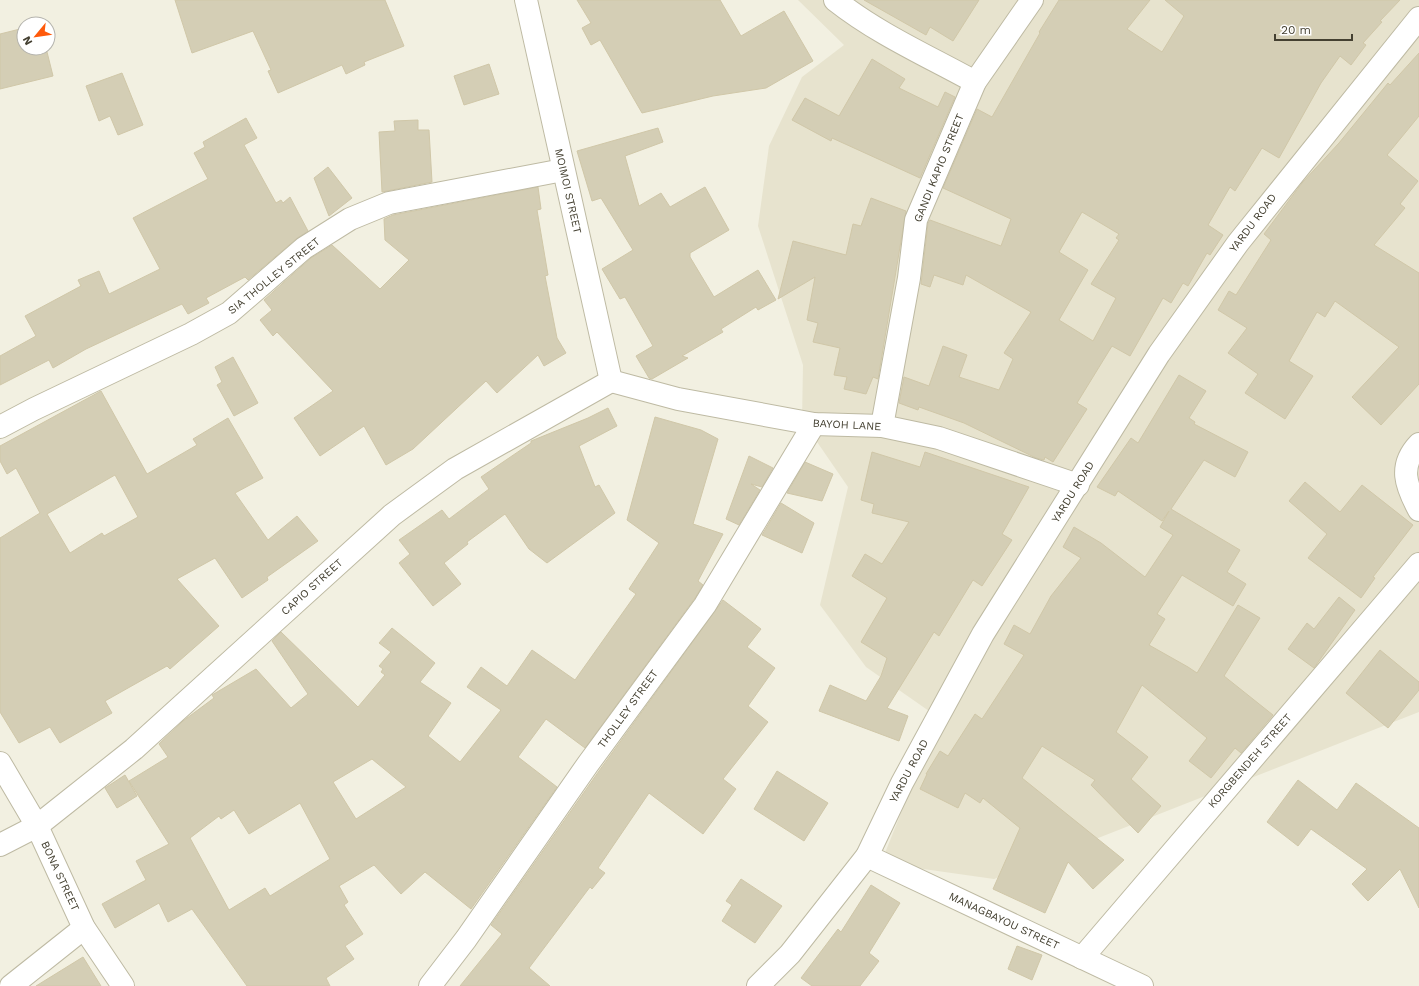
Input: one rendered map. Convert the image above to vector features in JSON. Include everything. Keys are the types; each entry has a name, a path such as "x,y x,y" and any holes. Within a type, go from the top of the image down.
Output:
{"street":[{"name":"MOIMOI STREET","path":"526,0 611,381"},
{"path":"835,0 884,33 975,82"},
{"name":"GANDI KAPIO STREET","path":"882,426 909,278 916,220 975,82 1032,0"},
{"name":"YARDU ROAD","path":"758,986 790,954 866,856 902,782 983,634 1159,354 1238,243 1415,30"},
{"name":"SIA THOLLEY STREET","path":"0,427 34,409 191,334 229,313 304,248 350,219 389,203 563,170"},
{"name":"BAYOH LANE","path":"611,381 678,399 814,424 882,426 939,438 1078,485"},
{"name":"CAPIO STREET","path":"0,844 37,826 134,749 392,515 455,469 611,381"},
{"name":"THOLLEY STREET","path":"430,986 466,939 588,764 705,605 814,424"},
{"path":"1419,444 1414,449 1405,467 1408,487 1419,510"},
{"name":"KORGBENDEH STREET","path":"1082,958 1419,564"},
{"name":"BONA STREET","path":"0,763 37,826 84,928 123,986"},
{"name":"MANAGBAYOU STREET","path":"866,856 1142,986"},
{"path":"11,986 84,928"}],"shaded area":[{"path":"798,0 1419,0 1419,712 994,879 881,863 939,718 866,667 820,605 848,487 802,420 803,365 758,226 769,146 802,77 844,45"}],"building":[{"path":"175,0 385,0 404,46 364,62 365,65 346,74 342,65 278,93 268,71 271,70 253,31 192,53"},
{"path":"577,0 720,0 741,36 784,11 813,61 766,88 713,96 642,113 600,40 591,45 582,28 591,23"},
{"path":"864,0 979,0 953,41 930,27 926,35"},
{"path":"1059,0 1150,0 1127,29 1162,52 1184,16 1165,0 1400,0 1380,21 1382,22 1363,43 1366,45 1351,65 1340,56 1321,83 1279,158 1262,148 1235,191 1230,187 1208,225 1223,235 1210,255 1207,253 1188,286 1183,283 1171,303 1163,298 1130,356 1112,346 1077,403 1087,409 1053,462 1045,457 1044,460 1036,458 964,423 919,407 918,410 899,403 904,377 929,386 943,346 967,355 959,377 999,390 1013,359 1004,353 1031,312 966,275 963,285 934,275 930,287 921,284 928,223 930,220 1001,246 1011,219 943,188 977,109 992,117 1040,33 1039,32","holes":["1082,212 1119,234 1116,238 1119,240 1091,284 1116,298 1093,341 1059,320 1088,270 1059,252"]},
{"path":"16,30 16,56 48,56 53,76 0,89 0,34"},
{"path":"1419,53 1419,116 1387,155 1418,181 1400,204 1405,208 1374,245 1419,273 1419,384 1381,425 1352,397 1399,347 1335,301 1325,317 1317,312 1289,361 1313,376 1285,419 1245,393 1258,374 1228,353 1247,328 1218,310 1229,291 1236,295 1271,240 1264,234 1302,183 1339,143 1388,83 1390,85"},
{"path":"872,59 905,79 899,88 938,107 945,92 955,97 920,178 832,138 831,141 792,120 805,98 839,116"},
{"path":"489,64 499,94 464,105 454,76"},
{"path":"122,73 143,125 118,135 110,116 99,121 86,86"},
{"path":"246,118 257,138 244,145 276,203 281,200 283,203 290,197 308,231 296,239 248,280 245,277 206,298 209,303 188,314 182,304 86,349 53,368 49,360 0,385 0,356 36,336 25,316 81,286 78,280 99,271 109,294 160,269 133,218 208,179 194,153 205,147 203,142"},
{"path":"418,120 418,130 429,130 432,182 382,192 379,132 395,131 394,121"},
{"path":"658,128 663,142 625,156 639,206 661,193 670,207 705,187 729,230 690,253 690,257 714,297 758,270 776,300 758,310 756,307 721,329 723,332 682,356 688,358 652,379 649,378 636,356 653,346 625,297 620,299 602,269 633,250 601,198 592,201 577,151"},
{"path":"328,167 352,198 329,216 314,178"},
{"path":"538,187 541,209 537,210 548,275 545,276 557,338 566,353 544,366 538,355 497,393 486,381 413,449 386,465 364,426 320,456 294,418 333,391 277,332 273,336 260,320 272,310 264,300 311,258 332,245 380,289 409,260 385,240 384,219 393,215"},
{"path":"871,198 906,211 878,379 873,377 866,394 844,389 847,377 834,375 840,348 813,342 818,323 807,320 815,277 778,299 793,241 846,255 853,224 861,226"},
{"path":"233,357 258,403 234,416 217,385 222,382 215,367"},
{"path":"1179,375 1206,391 1189,418 1195,422 1194,424 1248,452 1235,477 1204,460 1171,509 1240,550 1227,572 1246,584 1233,606 1182,575 1157,614 1165,619 1149,645 1197,673 1238,605 1260,618 1224,676 1273,715 1241,753 1235,748 1211,778 1189,761 1207,738 1142,685 1116,732 1148,757 1131,779 1161,806 1138,833 1091,785 1095,780 1042,746 1022,778 1124,860 1093,889 1068,862 1045,913 993,889 1020,828 983,798 980,803 965,793 958,808 920,789 926,774 940,751 948,756 975,714 982,719 1024,655 1004,644 1014,625 1030,634 1051,596 1081,558 1063,547 1074,527 1101,543 1145,577 1173,535 1160,527 1169,511 1162,521 1118,491 1115,496 1097,487 1131,438 1138,443"},
{"path":"101,391 147,474 197,445 193,439 228,418 263,478 235,493 268,540 297,516 318,541 267,577 268,580 242,598 215,558 177,579 219,626 170,669 167,666 105,701 112,713 60,743 50,727 19,743 0,712 0,538 40,513 16,468 7,474 0,461 0,446","holes":["115,475 138,517 104,536 102,533 70,553 47,514"]},
{"path":"608,408 617,426 579,446 595,487 599,485 615,513 547,563 529,549 505,514 467,542 468,544 444,563 461,584 433,606 399,563 410,554 399,540 442,510 449,519 489,489 481,477 531,443 531,441 588,418"},
{"path":"655,417 701,430 718,439 693,524 723,534 698,581 703,585 585,748 546,719 518,757 557,787 471,909 425,872 401,894 374,865 339,886 348,902 344,905 363,934 345,946 354,959 326,978 330,986 247,986 192,909 168,922 159,903 115,928 102,904 146,880 136,861 169,844 129,781 168,757 159,744 183,721 214,698 212,695 256,669 291,708 308,694 272,641 281,632 358,707 385,675 381,672 383,669 379,666 391,652 379,643 392,628 435,663 420,682 451,703 428,736 460,762 501,710 467,687 481,667 507,686 532,650 575,680 636,594 629,589 659,543 627,520","holes":["372,759 406,787 356,819 333,782","300,803 330,859 270,896 265,888 229,910 190,838 219,816 221,819 234,810 249,834"]},
{"path":"872,452 920,467 925,452 1029,487 1002,534 1012,540 982,586 973,580 939,636 934,632 887,708 908,716 899,741 819,711 830,685 866,701 881,676 887,658 861,642 887,598 852,576 865,554 882,564 909,522 872,513 874,504 861,500"},
{"path":"749,456 773,468 762,487 751,484 760,490 739,525 726,519"},
{"path":"805,462 833,474 822,501 787,493"},
{"path":"1305,482 1340,512 1362,485 1413,525 1373,577 1375,578 1361,598 1308,558 1327,534 1289,501"},
{"path":"781,503 814,523 802,553 762,535"},
{"path":"1339,597 1355,610 1314,668 1288,649 1307,623 1314,629"},
{"path":"723,600 761,629 747,647 775,668 748,706 768,722 723,779 736,789 703,834 649,793 598,868 605,873 592,889 590,887 529,968 550,986 460,986 502,934 491,925 599,771"},
{"path":"1380,650 1419,682 1419,690 1388,728 1346,693"},
{"path":"777,771 828,803 804,841 754,809"},
{"path":"125,775 137,796 117,808 105,788"},
{"path":"1298,780 1337,810 1356,783 1419,828 1419,908 1400,869 1368,901 1352,884 1367,869 1311,829 1298,846 1267,822"},
{"path":"741,879 782,906 755,943 722,921 732,905 726,901"},
{"path":"871,885 900,903 869,953 879,961 860,986 812,986 801,978 838,929 841,932"},
{"path":"1017,946 1042,955 1032,980 1008,969"},
{"path":"83,957 101,986 36,986"}]}
